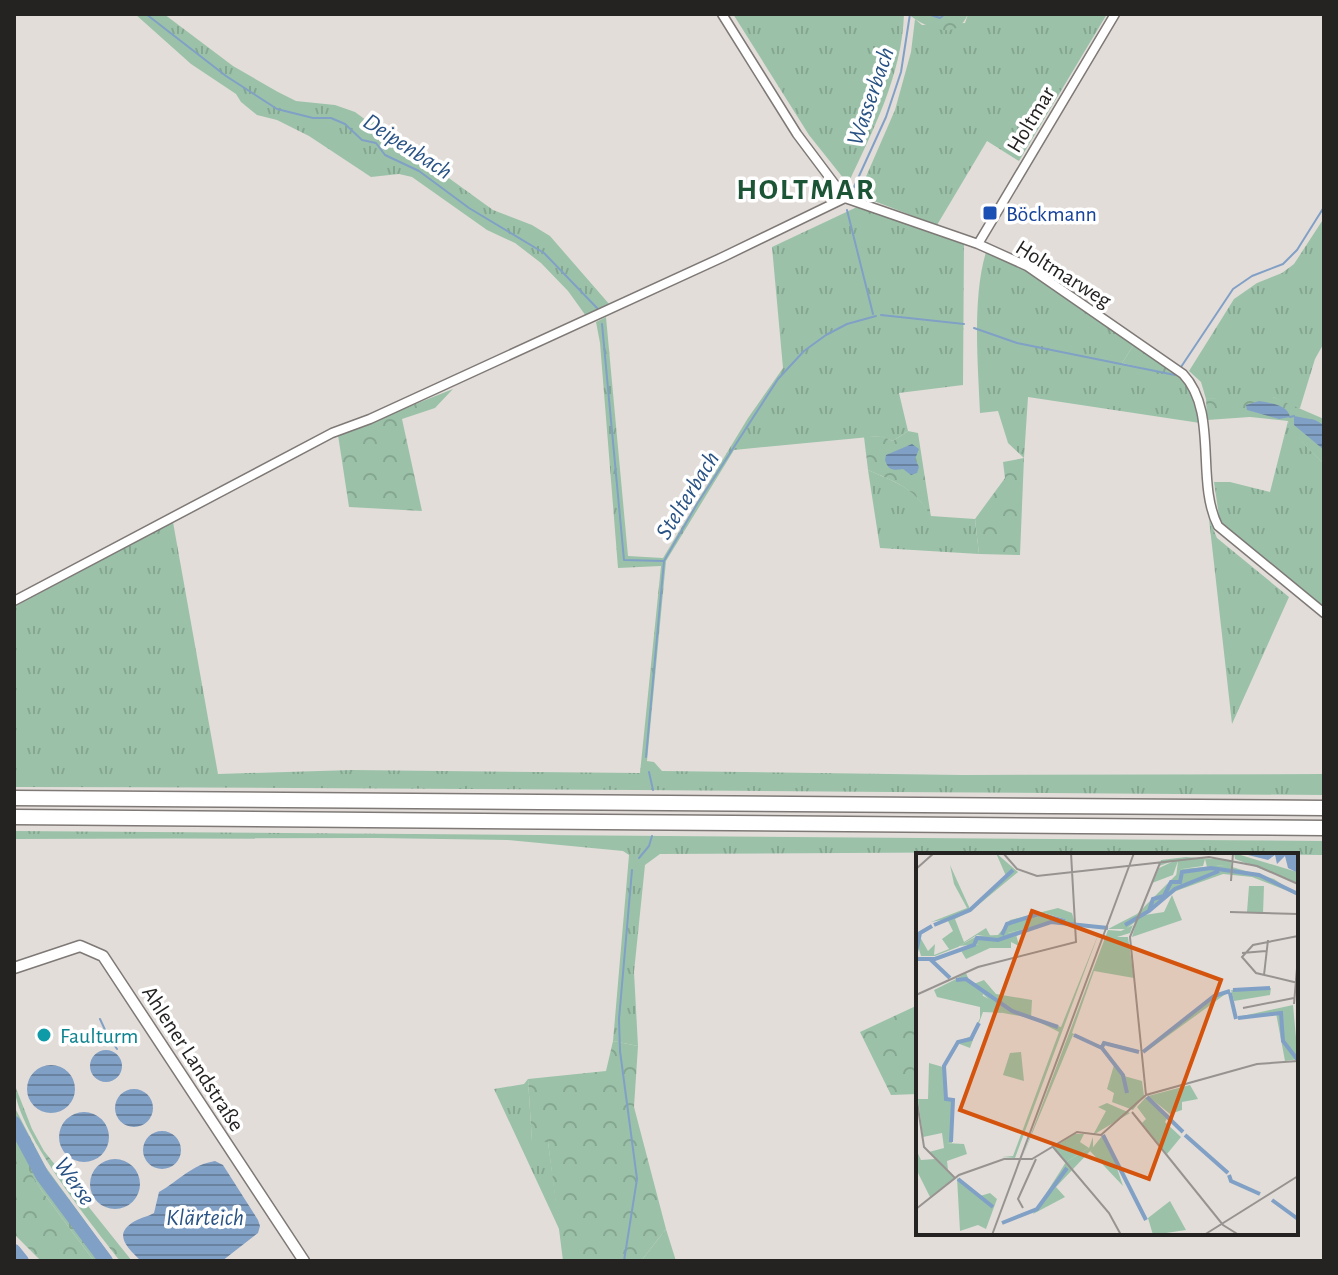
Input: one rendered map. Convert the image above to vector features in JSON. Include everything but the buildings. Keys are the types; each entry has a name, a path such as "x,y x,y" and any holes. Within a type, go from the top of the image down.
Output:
{"highway":[{"path":"14,798 1324,808"},
{"path":"14,817 1324,828"}],"street":[{"path":"14,601 332,433 370,419 845,198 797,134 722,14"},
{"name":"Holtmar","path":"978,244 1115,14"},
{"name":"Holtmarweg","path":"845,198 978,244 1027,266 1183,374 1192,383 1199,401 1210,506 1218,526 1324,613"},
{"name":"Ahlener Landstraße","path":"14,968 80,946 103,956 304,1261"}],"green space":[{"path":"135,14 164,14 233,66 296,101 335,105 355,112 370,123 380,120 435,168 493,210 532,225 550,236 610,305 586,316 568,291 541,263 515,243 487,230 412,177 399,174 371,177 309,136 277,120 257,115 236,94 191,64"},
{"path":"733,14 904,14 892,80 848,184 809,135"},
{"path":"908,14 968,14 957,28 941,30 923,24"},
{"path":"968,14 1107,14 1019,161 987,141 937,225 858,195 895,110 911,52 915,19 922,25 965,23"},
{"path":"857,207 964,244 963,385 899,393 908,431 893,441 880,436 734,450 666,561 647,761 654,762 662,771 963,775 1324,774 1324,795 14,787 14,607 173,522 218,774 352,770 640,773 661,566 618,568 596,322 606,317 628,556 663,558 748,418 783,368 772,247"},
{"path":"1324,218 1324,343 1315,359 1300,408 1296,409 1273,397 1206,399 1201,382 1189,371 1234,299 1294,264"},
{"path":"986,252 1023,268 1135,343 1122,363 1181,377 1196,397 1200,423 1028,397 1024,458 1008,443 998,411 980,413 977,310"},
{"path":"1135,343 1181,377 1122,363"},
{"path":"453,389 435,408 402,419 422,511 349,507 338,435"},
{"path":"1273,397 1324,419 1324,464 1291,432 1288,421 1250,417 1207,420 1206,399"},
{"path":"1288,421 1292,432 1324,464 1324,607 1223,525 1219,516 1214,482 1230,482 1270,492"},
{"path":"908,431 918,433 931,517 912,493 868,470 864,437 881,436 893,441"},
{"path":"1024,458 1020,555 979,554 975,519 1005,478 1003,462"},
{"path":"868,470 912,493 931,516 975,519 979,554 880,548"},
{"path":"1209,519 1217,538 1289,597 1232,724"},
{"path":"14,831 1324,841 1324,855 1039,852 660,854 645,865 634,972 638,1046 613,1041 629,855 623,851 507,840 14,839"},
{"path":"916,1006 916,1094 891,1095 860,1032"},
{"path":"613,1041 638,1046 634,1107 666,1229 641,1261 563,1261 548,1142 532,1142 528,1079 606,1071"},
{"path":"528,1079 532,1141 548,1142 560,1231 494,1089 524,1084"},
{"path":"14,1083 44,1151 132,1261 120,1261 56,1175 26,1125"},
{"path":"14,1106 45,1166 114,1261 94,1261 42,1191 14,1144"},
{"path":"14,1144 42,1191 94,1261 41,1261 14,1234"},
{"path":"666,1229 676,1261 641,1261"}],"water":[{"path":"1259,401 1282,407 1290,417 1279,419 1247,410 1246,405"},
{"path":"1294,416 1324,425 1324,450 1294,425"},
{"path":"912,444 919,449 915,459 919,467 917,473 911,475 903,469 889,468 886,455"},
{"path":"106,1050 118,1054 122,1066 118,1078 106,1082 94,1078 90,1066 94,1054"},
{"path":"51,1065 60,1066 68,1072 74,1080 74,1098 68,1106 60,1112 51,1113 42,1112 34,1106 28,1098 27,1089 28,1080 34,1072 42,1066"},
{"path":"134,1089 148,1094 153,1108 148,1122 134,1127 120,1122 115,1108 120,1094"},
{"path":"84,1112 102,1119 109,1137 102,1155 84,1162 66,1155 59,1137 66,1119"},
{"path":"162,1131 176,1136 181,1150 176,1164 162,1169 148,1164 143,1150 148,1136"},
{"path":"115,1159 133,1166 140,1184 133,1202 115,1209 97,1202 90,1184 97,1166"},
{"name":"Klärteich","path":"215,1161 223,1165 258,1220 258,1233 222,1261 141,1261 124,1241 124,1231 135,1221 154,1213 159,1192 192,1169"}],"waterway":[{"name":"Deipenbach","path":"146,14 226,76 277,109 313,118 331,118 345,124 362,140 376,143 385,155 419,171 469,208 544,253 597,308"},
{"name":"Wasserbach","path":"854,187 886,117 901,72 910,14"},
{"name":"Wasserbach","path":"928,14 940,18 945,14"},
{"name":"Stelterbach","path":"1181,367 1233,289 1252,276 1283,264 1297,250 1324,207"},
{"path":"847,210 873,314"},
{"name":"Stelterbach","path":"881,315 964,324"},
{"name":"Stelterbach","path":"646,757 664,561 778,379 804,351 826,335 847,324 876,316"},
{"name":"Deipenbach","path":"602,324 624,560 664,561"},
{"name":"Stelterbach","path":"974,328 1017,343 1175,375"},
{"path":"1290,417 1294,416"},
{"name":"Stelterbach","path":"649,772 653,790"},
{"name":"Stelterbach","path":"639,858 649,846 652,836"},
{"name":"Stelterbach","path":"624,1261 637,1179 620,1051 619,1019 632,870"},
{"path":"100,1019 106,1032"},
{"path":"111,1040 117,1049"},
{"name":"Werse","path":"14,1123 42,1175 106,1261"},
{"path":"14,1251 22,1261"}],"place":[{"name":"Böckmann","path":"990,213"},
{"name":"Faulturm","path":"44,1035"}],"district":[{"name":"HOLTMAR","path":"806,189"}]}
